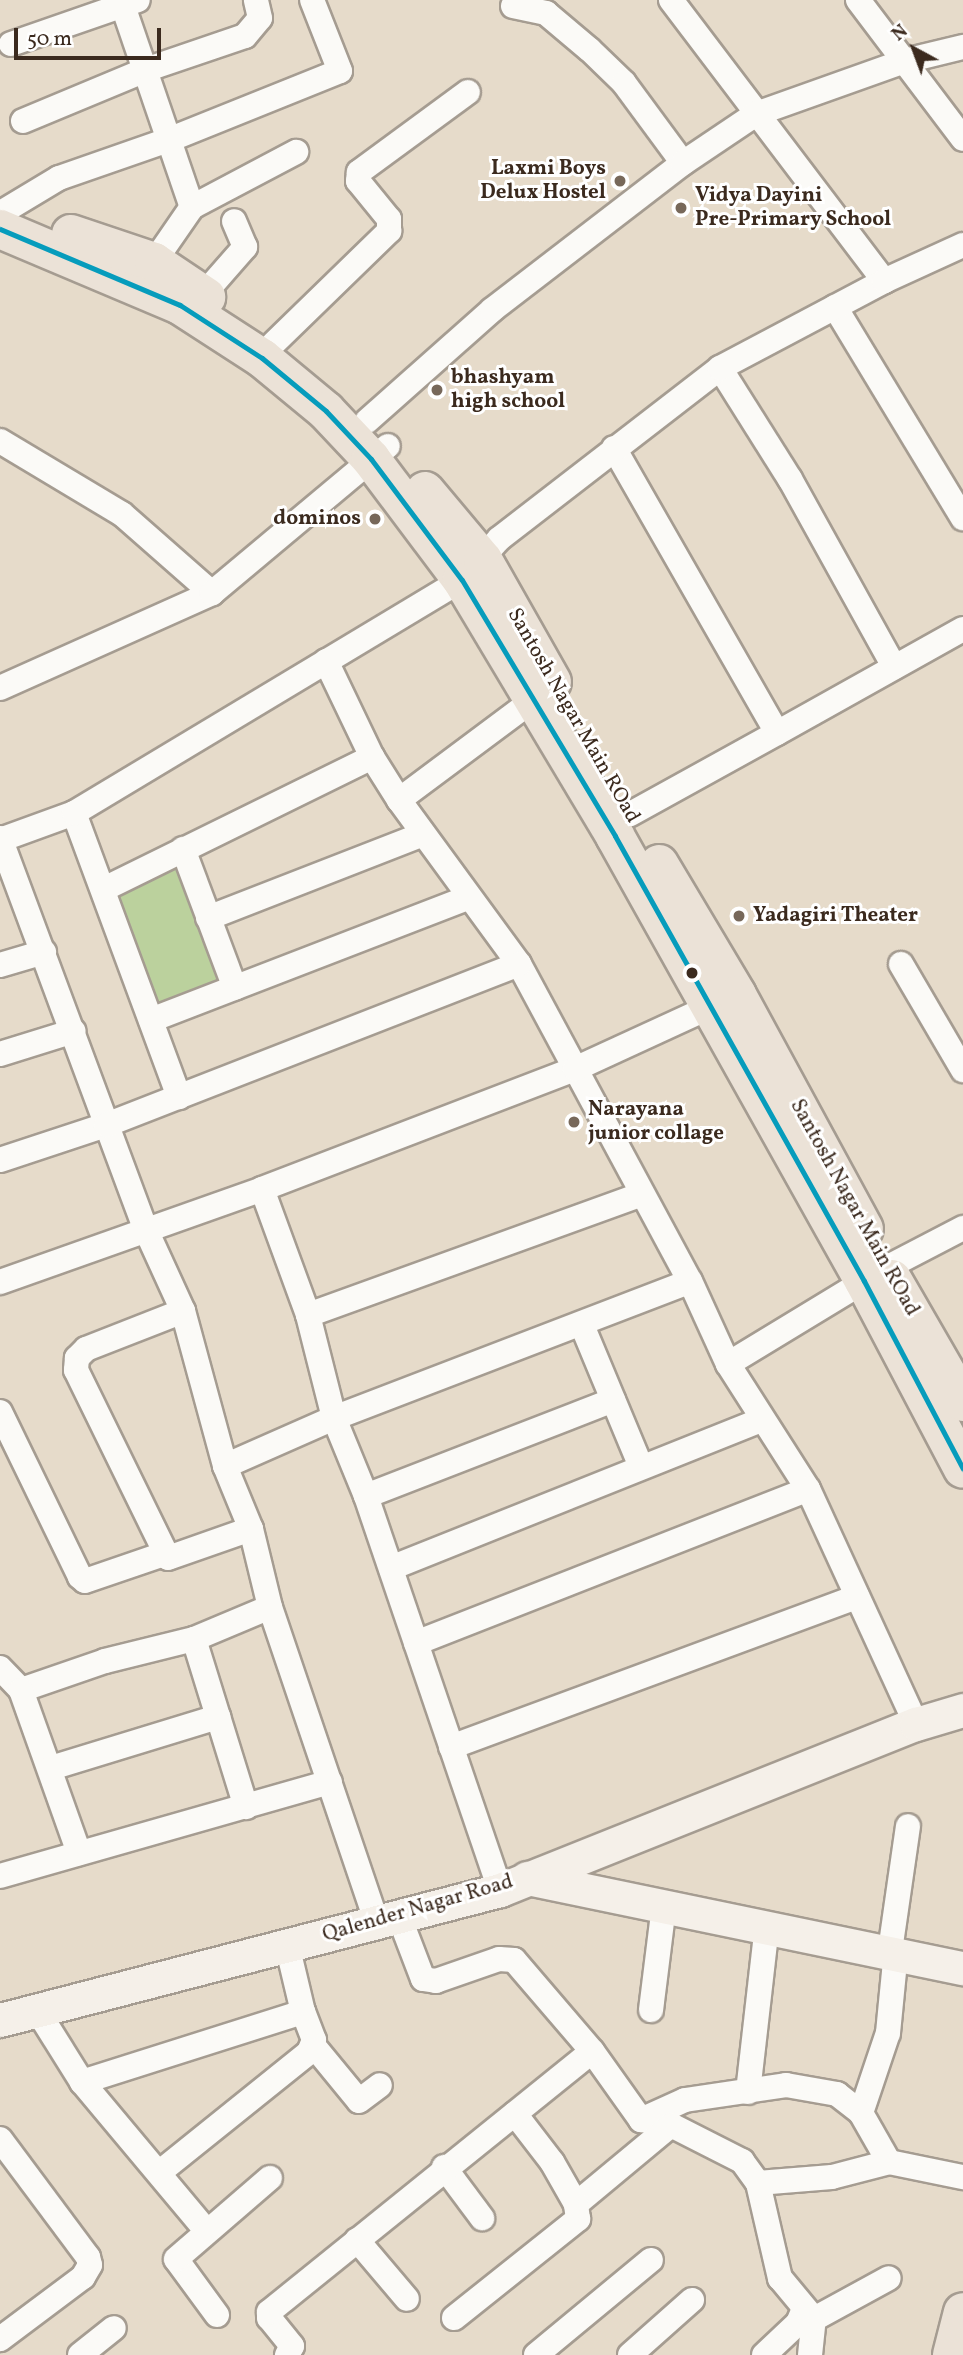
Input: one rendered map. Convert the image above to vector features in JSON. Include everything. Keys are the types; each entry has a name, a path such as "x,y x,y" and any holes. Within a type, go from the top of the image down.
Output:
{"main road":[{"name":"Santosh Nagar Main ROad","path":"2,216 180,305 262,358 326,411 375,442"},
{"name":"Santosh Nagar Main ROad","path":"2,216 154,262 274,343 375,442 472,570 629,814 723,1001 875,1275 963,1469"},
{"name":"Santosh Nagar Main ROad","path":"472,570 533,700 723,1001"},
{"name":"Santosh Nagar Main ROad","path":"875,1275 963,1402"},
{"path":"951,2355 963,2312"}],"street":[{"path":"23,121 148,69 245,36 260,18 256,0"},
{"path":"2,216 59,178 171,139 340,71 312,0"},
{"path":"671,0 884,281"},
{"path":"858,0 963,139"},
{"path":"11,44 128,2 192,207"},
{"path":"513,6 546,13 590,50 624,83 683,163"},
{"path":"0,688 212,593 375,442 492,310 683,163 755,114 905,61 963,47"},
{"path":"274,343 390,231 389,219 358,181 359,172 468,92"},
{"path":"154,262 192,207 296,152"},
{"path":"203,296 245,247 234,221"},
{"path":"810,2355 809,2315 758,2183 742,2161 671,2125 641,2120 592,2051 514,1960 499,1959 436,1981 422,1979 388,1918 330,1782 270,1607 251,1529 225,1466 183,1311 146,1230 74,1031 0,839 74,813 472,570 499,539 720,368 884,281 961,250"},
{"path":"835,307 963,518"},
{"path":"720,368 790,479 894,667"},
{"path":"0,441 122,514 212,593"},
{"path":"614,448 777,733"},
{"path":"629,814 963,629"},
{"path":"326,661 372,757 399,800 519,964 690,1281 728,1364 761,1420 808,1489 916,1724"},
{"path":"399,800 533,700"},
{"path":"103,889 372,757"},
{"path":"74,813 179,1097"},
{"path":"208,918 423,834"},
{"path":"183,849 235,988"},
{"path":"151,1020 469,897"},
{"path":"0,965 44,952"},
{"path":"0,1160 106,1125 519,964"},
{"path":"901,964 963,1070"},
{"path":"0,1282 262,1189 575,1069 723,1001"},
{"path":"0,1054 74,1031"},
{"path":"262,1189 308,1315 334,1418 366,1496 452,1747 513,1884 916,1724 963,1710"},
{"path":"308,1315 642,1194"},
{"path":"728,1364 875,1275 963,1228"},
{"path":"225,1466 334,1418 582,1325 690,1281"},
{"path":"164,1554 76,1364 86,1349 183,1311"},
{"path":"582,1325 641,1467"},
{"path":"366,1496 613,1400"},
{"path":"391,1569 761,1420"},
{"path":"3,1428 80,1577 85,1581 164,1554 178,1558 251,1529"},
{"path":"416,1643 808,1489"},
{"path":"452,1747 858,1597"},
{"path":"21,1690 105,1661 194,1639 270,1607"},
{"path":"194,1639 246,1807"},
{"path":"0,1668 21,1690 51,1768 79,1853"},
{"path":"51,1768 218,1717"},
{"path":"0,1877 330,1782"},
{"path":"861,2113 888,2033 893,1951 908,1826"},
{"name":"Qalender Nagar Road","path":"0,2020 513,1884 664,1906 893,1951 963,1968"},
{"path":"651,2010 664,1906"},
{"path":"748,2092 767,1926"},
{"path":"287,1945 313,2045 359,2101 380,2085"},
{"path":"37,2010 82,2082 205,2229"},
{"path":"82,2082 303,2012"},
{"path":"160,2172 313,2045"},
{"path":"287,2355 292,2346 268,2314 444,2167 592,2051"},
{"path":"641,2120 685,2100 786,2085 837,2094 861,2113 889,2162"},
{"path":"454,2318 578,2219 576,2204 552,2162 515,2114"},
{"path":"576,2204 671,2125"},
{"path":"0,2139 88,2257 90,2265 83,2277 0,2339 13,2355"},
{"path":"758,2183 832,2177 889,2162 963,2177"},
{"path":"444,2167 482,2218"},
{"path":"217,2315 176,2263 177,2255 205,2229 270,2178"},
{"path":"357,2240 407,2299"},
{"path":"536,2355 651,2260"},
{"path":"764,2355 809,2315 888,2278"},
{"path":"629,2355 692,2300"},
{"path":"80,2355 114,2328"}],"green space":[{"path":"180,857 229,986 153,1015 103,886"}],"transit line":[{"path":"0,229 180,305 262,358 326,411 371,459 462,580 615,836 864,1281 963,1469"}],"place":[{"name":"Laxmi Boys Delux Hostel","path":"620,181"},
{"name":"Vidya Dayini Pre-Primary School","path":"681,208"},
{"name":"bhashyam high school","path":"437,390"},
{"name":"dominos","path":"375,519"},
{"name":"Yadagiri Theater","path":"739,916"},
{"name":"Narayana junior collage","path":"574,1122"}]}
